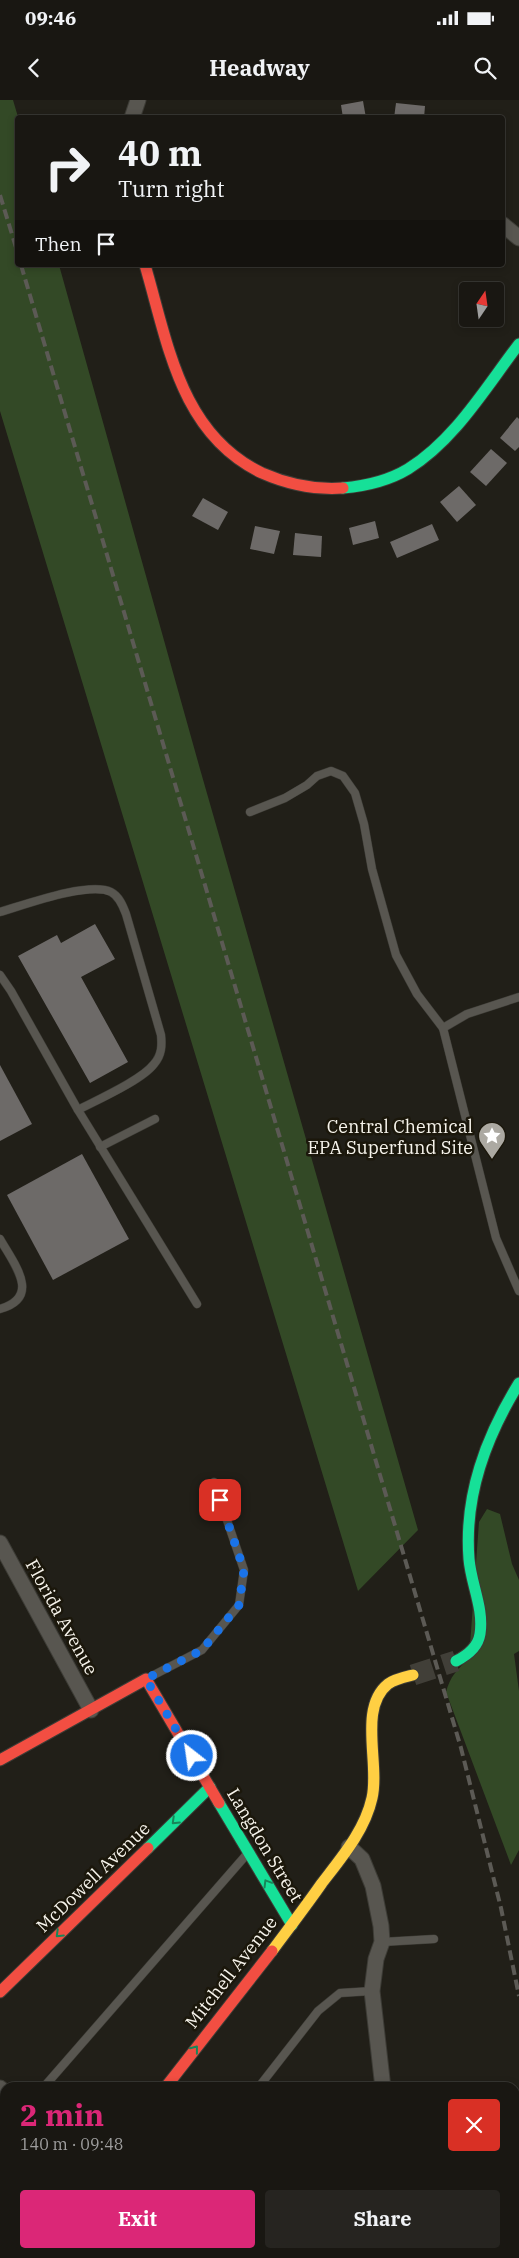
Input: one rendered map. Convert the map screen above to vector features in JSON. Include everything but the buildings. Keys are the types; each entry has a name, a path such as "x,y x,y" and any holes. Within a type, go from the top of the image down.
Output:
{"street":[{"path":"133,115 138,100"},
{"path":"505,226 519,238"},
{"path":"146,267 180,380 194,411 211,434 232,456 263,474 295,485 325,490 355,488 383,480 408,469 426,455 446,435 519,344"},
{"path":"456,1661 467,1656 476,1646 480,1632 469,1559 469,1528 473,1488 484,1449 497,1419 519,1383"},
{"name":"Florida Avenue","path":"0,1543 91,1710"},
{"name":"Mitchell Avenue","path":"170,2082 292,1925 349,1847 366,1814 374,1789 372,1725 374,1704 379,1694 388,1684 413,1674"},
{"path":"0,1760 146,1679"},
{"name":"Langdon Street","path":"146,1679 292,1925"},
{"name":"McDowell Avenue","path":"0,1992 210,1787"},
{"path":"349,1847 362,1859 373,1886 381,1926 382,1942 376,1959 372,1990 382,2082"}],"lane":[{"path":"250,812 285,798 307,785 317,776 330,771 343,776 355,792 364,824 372,869 396,955 417,994 443,1028 496,1238 519,1291"},
{"path":"0,912 79,890 102,889 112,892 124,908 161,1035 160,1055 154,1065 140,1075 78,1110"},
{"path":"0,975 11,991 78,1110 197,1304"},
{"path":"443,1028 467,1014 519,997"},
{"path":"100,1146 155,1119"},
{"path":"0,1239 23,1284 23,1293 20,1299 0,1310"},
{"path":"146,1679 202,1650 239,1605 244,1570 214,1482"},
{"path":"48,2082 248,1852"},
{"path":"382,1942 434,1939"},
{"path":"263,2082 318,2011 340,1993 372,1990"}],"green space":[{"path":"0,100 13,100 17,115 15,115 15,267 60,267 200,769 418,1530 358,1591 0,411"},
{"path":"487,1509 500,1514 512,1564 519,1580 519,1651 514,1654 519,1691 519,1850 511,1865 446,1692 454,1674 469,1659 479,1522"}],"tunnel":[{"path":"413,1675 456,1661"}],"railway":[{"path":"0,195 15,244"},
{"path":"22,267 461,1748 501,1908 519,1996"}],"traffic: fast":[{"path":"343,488 385,480 408,469 425,457 441,443 469,412 519,344"},
{"path":"456,1661 472,1650 480,1634 479,1605 470,1568 468,1535 474,1489 487,1446 507,1403 519,1383"},
{"path":"148,1848 210,1787"},
{"path":"219,1803 292,1925"}],"traffic: slow":[{"path":"272,1951 345,1853 364,1821 369,1810 374,1784 372,1737 374,1707 379,1694 388,1684 397,1679 413,1675"}],"traffic: jam":[{"path":"146,267 161,325 181,384 195,411 212,435 234,456 262,473 291,483 312,487 343,488"},
{"path":"0,1760 146,1679 219,1803"},
{"path":"0,1992 148,1848"},
{"path":"170,2082 272,1951"}],"place":[{"name":"Central Chemical EPA Superfund Site","path":"492,1160"}],"route":[{"path":"192,1756 146,1679 202,1650 239,1605 244,1570 220,1500"}]}
